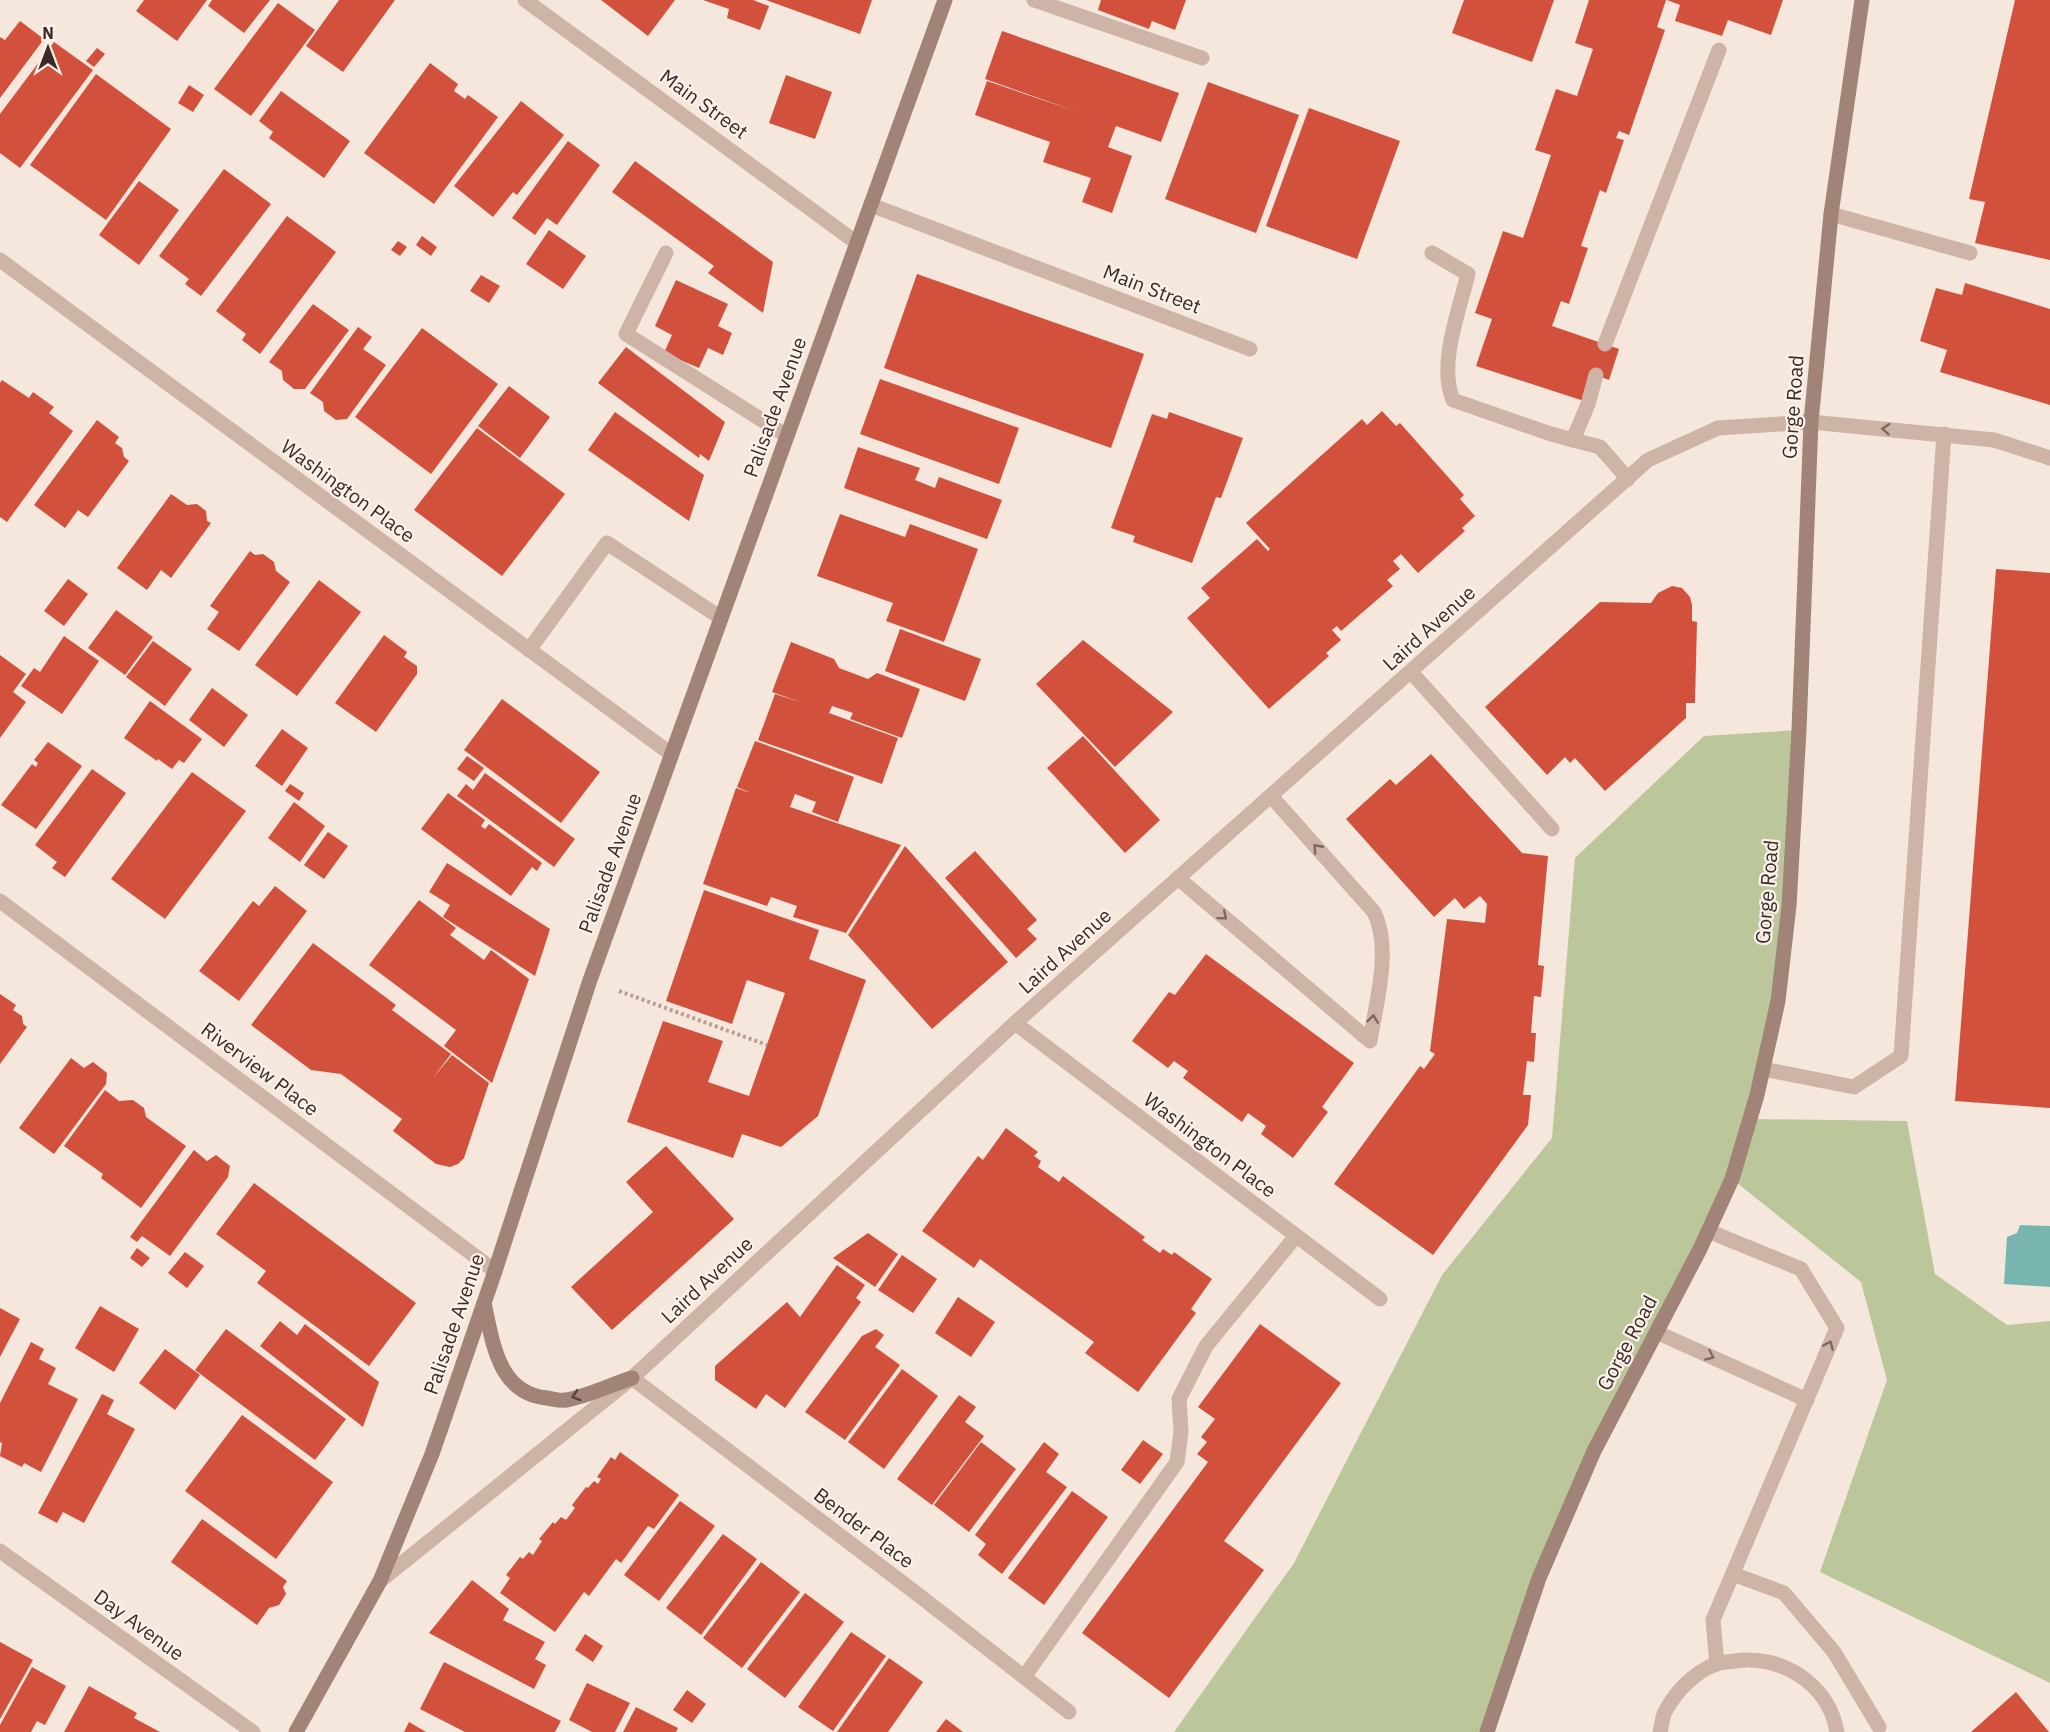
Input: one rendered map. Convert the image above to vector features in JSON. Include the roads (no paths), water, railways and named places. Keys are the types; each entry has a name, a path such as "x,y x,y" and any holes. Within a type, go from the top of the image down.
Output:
{"main road":[{"name":"Palisade Avenue","path":"296,1732 380,1581 432,1454 495,1271 590,980 945,0"},
{"name":"Gorge Road","path":"1487,1732 1539,1578 1594,1451 1708,1230 1731,1179 1757,1095 1778,1001 1789,906 1811,422 1831,214 1862,0"},
{"path":"484,1303 494,1345 504,1372 517,1388 536,1397 564,1400 632,1378"}],"street":[{"name":"Main Street","path":"525,0 857,243"},
{"path":"1034,0 1202,58"},
{"path":"1605,344 1719,50"},
{"name":"Main Street","path":"871,205 1250,349"},
{"path":"1831,214 1970,253"},
{"path":"666,253 626,334 787,436"},
{"path":"1432,253 1468,274 1446,365 1448,388 1453,400 1551,434 1600,447 1628,479"},
{"name":"Washington Place","path":"0,260 671,754"},
{"path":"1573,440 1588,404 1596,375"},
{"name":"Laird Avenue","path":"380,1581 632,1378 1015,1023 1648,460 1718,428 1811,422 1994,440 2050,458"},
{"path":"1763,1069 1854,1087 1901,1056 1944,434"},
{"path":"529,650 607,543 721,618"},
{"path":"1411,672 1552,829"},
{"path":"1178,878 1370,1041 1383,945 1379,923 1374,912 1271,796"},
{"name":"Riverview Place","path":"0,901 495,1271"},
{"name":"Washington Place","path":"1015,1023 1380,1299"},
{"path":"1708,1230 1801,1269 1836,1328 1713,1620 1717,1664"},
{"path":"1024,1677 1177,1462 1181,1432 1179,1399 1206,1346 1296,1236"},
{"path":"1656,1332 1807,1400"},
{"name":"Bender Place","path":"632,1378 1069,1712"},
{"name":"Day Avenue","path":"0,1551 253,1732"},
{"path":"1733,1574 1784,1593 1834,1652 1879,1727"},
{"path":"1660,1732 1665,1711 1686,1683 1717,1664 1752,1659 1787,1667 1816,1688 1835,1719 1837,1732"}],"water":[{"path":"2020,1225 2050,1226 2050,1287 2004,1284 2007,1237 2017,1233"}]}
